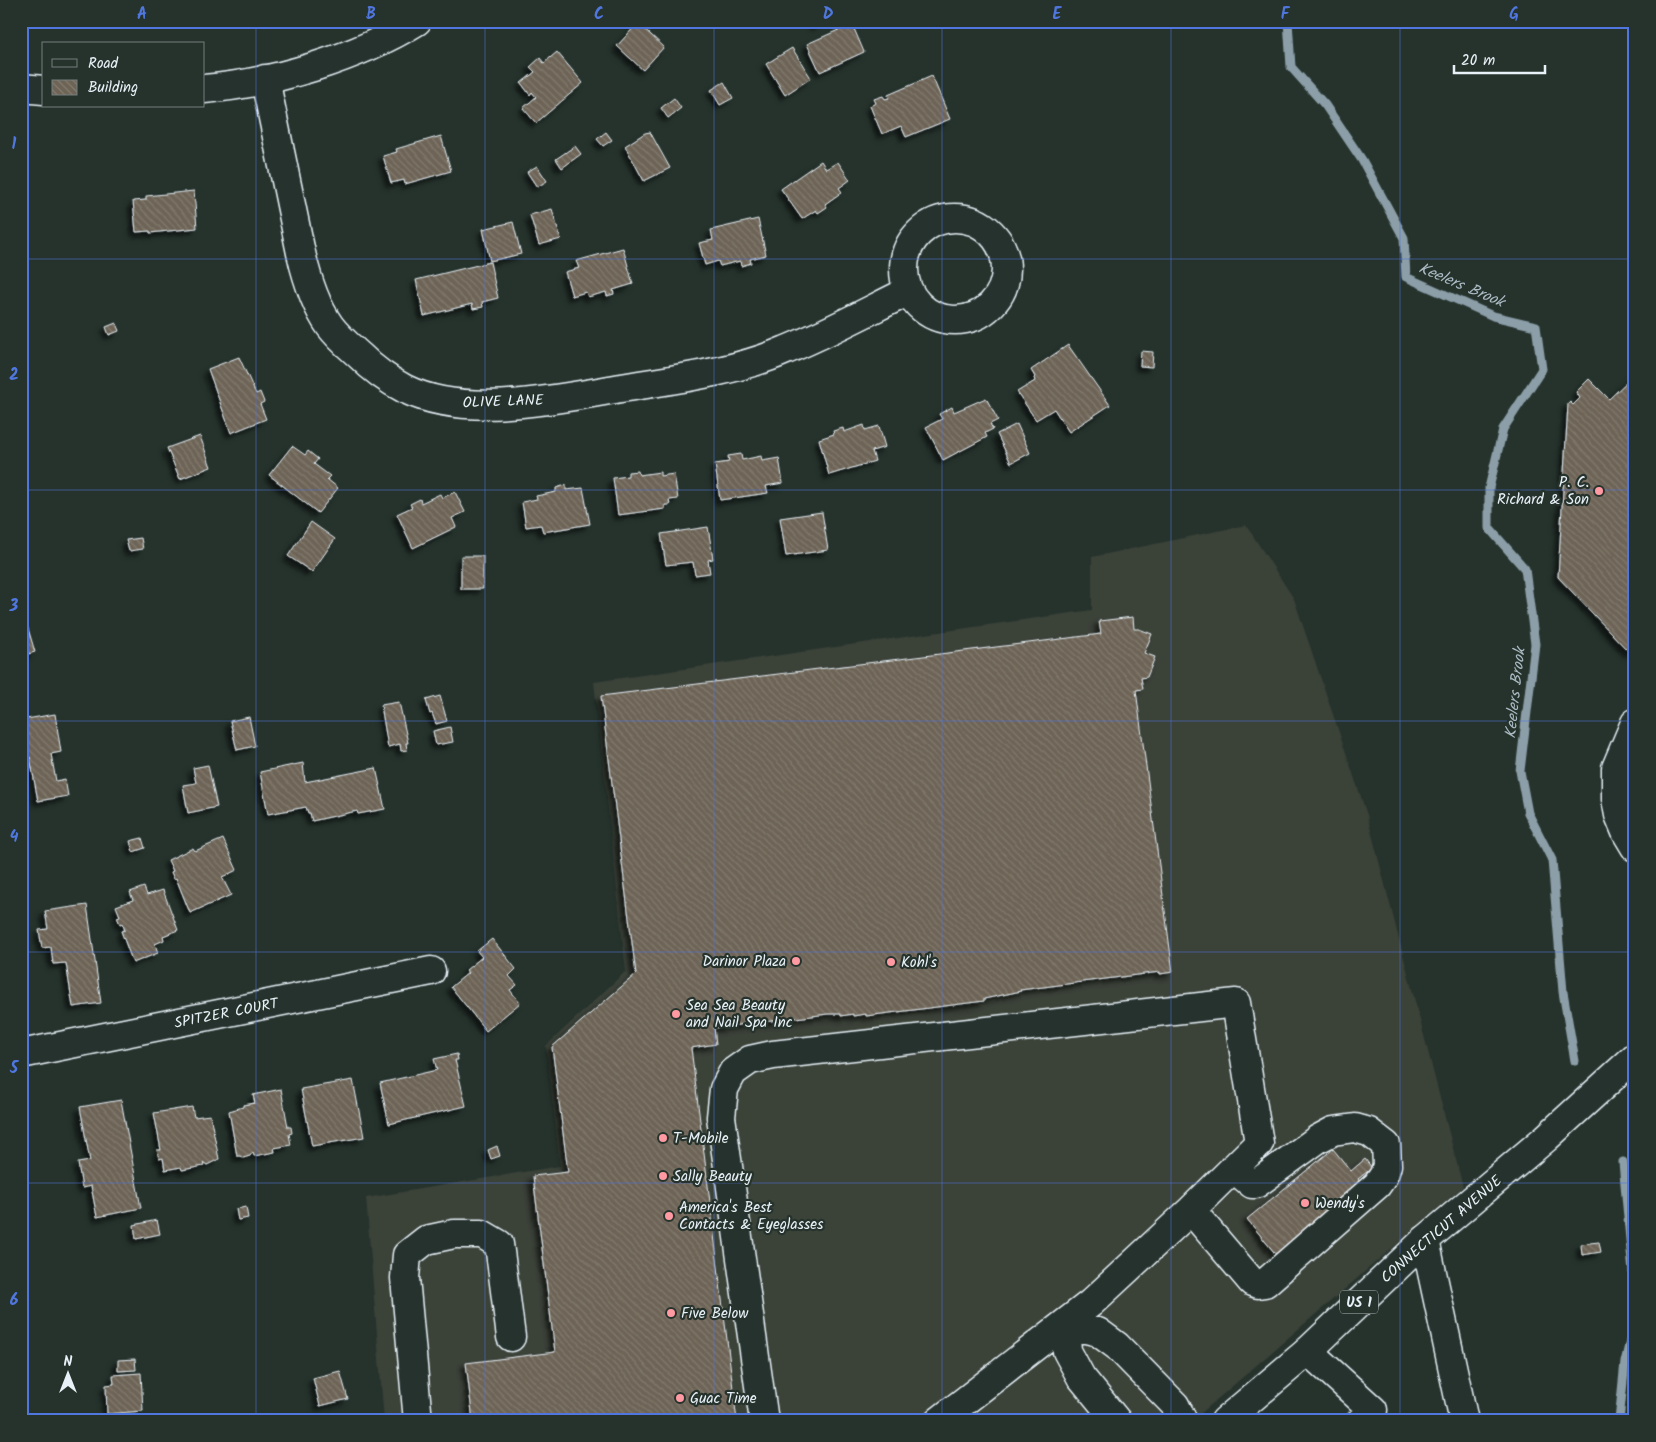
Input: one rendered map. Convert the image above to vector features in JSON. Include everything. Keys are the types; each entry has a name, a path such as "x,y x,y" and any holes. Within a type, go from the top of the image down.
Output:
{"street":[{"path":"205,89 265,79 332,61 368,46 417,21"},
{"name":"OLIVE LANE","path":"265,79 307,280 318,305 331,327 376,371 405,389 431,398 462,404 509,404 554,400 698,376 786,351 909,291"},
{"path":"21,88 42,90"},
{"path":"1632,745 1616,768 1616,799 1619,815 1626,832 1635,846"},
{"name":"SPITZER COURT","path":"21,1054 431,971"},
{"path":"764,1421 721,1117 724,1090 733,1072 750,1060 785,1053 1236,1003 1260,1143 1091,1304 939,1421"},
{"name":"CONNECTICUT AVENUE","path":"1225,1421 1308,1351 1425,1240 1546,1138 1635,1057"},
{"path":"1191,1210 1252,1282 1258,1284 1265,1283 1377,1184 1384,1175 1387,1165 1387,1150 1386,1145 1370,1132 1355,1128 1332,1131 1256,1184 1252,1184 1233,1168"},
{"path":"418,1421 405,1278 407,1255 426,1240 454,1234 482,1234 499,1244 512,1336"},
{"path":"1425,1240 1464,1421"},
{"path":"1065,1324 1067,1351 1081,1377 1117,1421"},
{"path":"1065,1324 1098,1332 1117,1346 1175,1405 1183,1421"},
{"path":"1308,1351 1372,1410 1361,1421"}],"shaded area":[{"name":"Darinor Plaza","path":"1246,525 1294,599 1367,815 1463,1187 1192,1421 384,1421 366,1198 560,1166 546,1046 626,971 594,682 1092,610 1092,557"}],"building":[{"path":"812,21 823,21 816,26"},
{"path":"638,23 664,47 643,70 617,46"},
{"path":"852,24 864,52 820,72 807,44"},
{"path":"792,48 811,78 785,95 766,64"},
{"path":"557,52 583,83 536,123 523,108 536,97 532,92 530,95 521,83 535,72 530,67 540,58 544,63"},
{"path":"932,76 950,119 906,137 901,126 882,134 870,106 876,103 874,99 883,96 885,99 889,98 888,95"},
{"path":"724,82 733,98 720,105 711,90"},
{"path":"674,98 681,108 668,118 661,108"},
{"path":"606,132 612,140 603,146 597,139"},
{"path":"650,132 670,168 644,181 625,146 645,133"},
{"path":"441,136 451,171 405,184 404,180 391,183 383,156 397,152 396,149"},
{"path":"575,146 581,154 562,168 556,159"},
{"path":"821,161 826,169 838,162 850,180 839,188 842,192 825,204 827,207 818,213 816,210 802,219 781,189"},
{"path":"537,166 547,181 537,187 527,172"},
{"path":"194,191 197,228 150,233 150,231 136,232 133,201 146,200 146,196"},
{"path":"552,209 561,239 539,245 530,215"},
{"path":"758,219 766,255 750,259 751,263 741,266 740,261 720,266 718,261 705,265 699,243 713,240 711,230"},
{"path":"513,222 521,254 490,261 483,229"},
{"path":"623,248 633,284 613,290 614,294 607,296 606,292 588,297 586,292 572,296 565,272 579,268 576,261"},
{"path":"490,262 498,298 482,302 483,307 473,309 472,304 424,316 416,280"},
{"path":"116,323 119,331 109,335 106,327"},
{"path":"1068,345 1110,405 1069,432 1054,409 1036,420 1017,392 1035,381 1031,370"},
{"path":"1141,351 1153,352 1152,367 1140,366"},
{"path":"239,357 256,394 260,392 264,402 260,404 266,419 231,433 208,369"},
{"name":"P. C. Richard & Son","path":"1635,374 1635,649 1630,653 1558,577 1568,404 1570,402 1573,405 1580,398 1576,392 1589,379 1609,399"},
{"path":"986,398 998,420 990,424 993,429 985,433 987,437 943,460 926,427 942,419 939,414 952,407 954,412"},
{"path":"1017,424 1030,453 1011,463 997,434"},
{"path":"864,425 865,430 879,426 885,447 872,451 875,461 829,475 819,439 834,434 833,431 843,428 844,432"},
{"path":"200,436 211,467 180,479 167,448"},
{"path":"292,446 305,455 308,451 318,459 314,464 330,476 327,479 338,488 318,513 269,475"},
{"path":"741,454 742,460 761,456 762,461 779,458 783,483 766,486 768,493 720,500 715,464 729,462 728,456"},
{"path":"638,471 639,475 660,472 660,476 674,474 678,499 669,500 670,505 665,505 665,509 618,515 613,478 628,476 628,472"},
{"path":"566,485 566,490 583,488 590,524 543,532 541,525 526,527 522,502 537,499 536,496 556,492 556,488"},
{"path":"455,492 465,512 452,518 456,527 413,548 397,514 412,507 410,504 420,499 421,503 440,494 442,498"},
{"path":"822,512 828,550 786,556 780,518"},
{"path":"311,522 335,539 312,572 288,556"},
{"path":"708,527 713,559 708,560 710,573 695,575 693,562 666,565 661,534"},
{"path":"141,538 143,549 129,551 126,540"},
{"path":"461,556 483,556 483,589 461,589"},
{"path":"21,605 35,652 21,656"},
{"path":"1133,617 1134,629 1152,634 1144,653 1155,657 1147,677 1141,678 1143,689 1136,690 1173,972 1160,974 1160,972 1020,990 984,999 984,1001 866,1016 866,1014 841,1016 841,1014 828,1014 714,1028 716,1044 691,1048 737,1421 473,1421 466,1363 555,1352 533,1176 568,1172 552,1047 636,974 601,696 1101,634 1099,621"},
{"path":"440,696 447,721 436,724 432,713 430,714 426,700"},
{"path":"399,702 408,743 406,743 407,750 401,751 400,744 388,747 381,705"},
{"path":"55,714 61,752 51,754 56,781 65,779 68,796 38,801 30,757 21,759 21,720"},
{"path":"249,717 255,746 237,750 230,721"},
{"path":"450,727 453,742 436,745 433,731"},
{"path":"303,763 305,782 376,768 385,809 358,814 357,811 312,821 306,807 268,814 260,772"},
{"path":"208,765 217,807 188,813 183,785 196,783 193,768"},
{"path":"142,838 145,848 133,852 130,841"},
{"path":"223,839 237,870 222,877 231,895 190,913 176,878 174,879 171,872 173,871 168,860 193,848 195,851"},
{"path":"144,887 147,895 163,890 178,930 163,936 164,940 155,944 158,953 133,963 121,931 125,930 117,917 120,916 116,906 133,900 130,892"},
{"path":"87,905 101,1003 73,1007 66,963 53,964 51,947 42,948 39,930 48,929 45,911"},
{"path":"492,939 516,969 509,976 517,985 510,990 520,1003 486,1031 451,987 468,973 466,970 482,957 477,951"},
{"path":"457,1054 458,1060 455,1060 466,1106 389,1124 380,1083 437,1070 434,1059"},
{"path":"353,1080 364,1137 312,1146 301,1089"},
{"path":"281,1089 288,1127 291,1127 292,1133 289,1134 291,1145 274,1148 275,1152 254,1156 253,1152 250,1156 243,1158 237,1156 229,1111 243,1107 243,1105 255,1103 253,1095"},
{"path":"121,1100 141,1208 97,1217 91,1186 82,1188 78,1163 90,1161 80,1107"},
{"path":"192,1107 194,1117 210,1115 219,1159 207,1165 203,1162 204,1166 182,1170 181,1167 165,1170 163,1158 159,1159 157,1150 161,1150 154,1113"},
{"path":"497,1146 500,1156 491,1159 488,1150"},
{"name":"Wendy's","path":"1333,1149 1351,1171 1365,1159 1372,1168 1358,1179 1363,1187 1278,1257 1247,1219"},
{"path":"246,1207 248,1218 238,1220 236,1209"},
{"path":"157,1220 160,1234 136,1239 134,1225"},
{"path":"1599,1242 1601,1252 1582,1255 1581,1244"},
{"path":"135,1359 136,1370 118,1371 118,1360"},
{"path":"340,1371 348,1399 320,1406 313,1378"},
{"path":"141,1373 143,1411 107,1414 106,1385 114,1384 113,1375"}],"waterway":[{"name":"Keelers Brook","path":"1288,21 1291,67 1325,105 1362,160 1404,238 1406,277 1493,316 1536,326 1542,369 1503,429 1489,488 1489,528 1525,569 1535,644 1520,771 1528,813 1552,860 1563,992 1575,1061"},
{"name":"Keelers Brook","path":"1623,1162 1635,1295"},
{"name":"Keelers Brook","path":"1619,1421 1625,1362 1635,1320"}],"place":[{"name":"P. C. Richard & Son","path":"1599,491"},
{"name":"Darinor Plaza","path":"796,961"},
{"name":"Kohl's","path":"891,962"},
{"name":"Sea Sea Beauty and Nail Spa Inc","path":"676,1014"},
{"name":"T-Mobile","path":"663,1138"},
{"name":"Sally Beauty","path":"663,1176"},
{"name":"Wendy's","path":"1305,1203"},
{"name":"America's Best Contacts & Eyeglasses","path":"669,1216"},
{"name":"Five Below","path":"671,1313"},
{"name":"Guac Time","path":"680,1398"}]}
